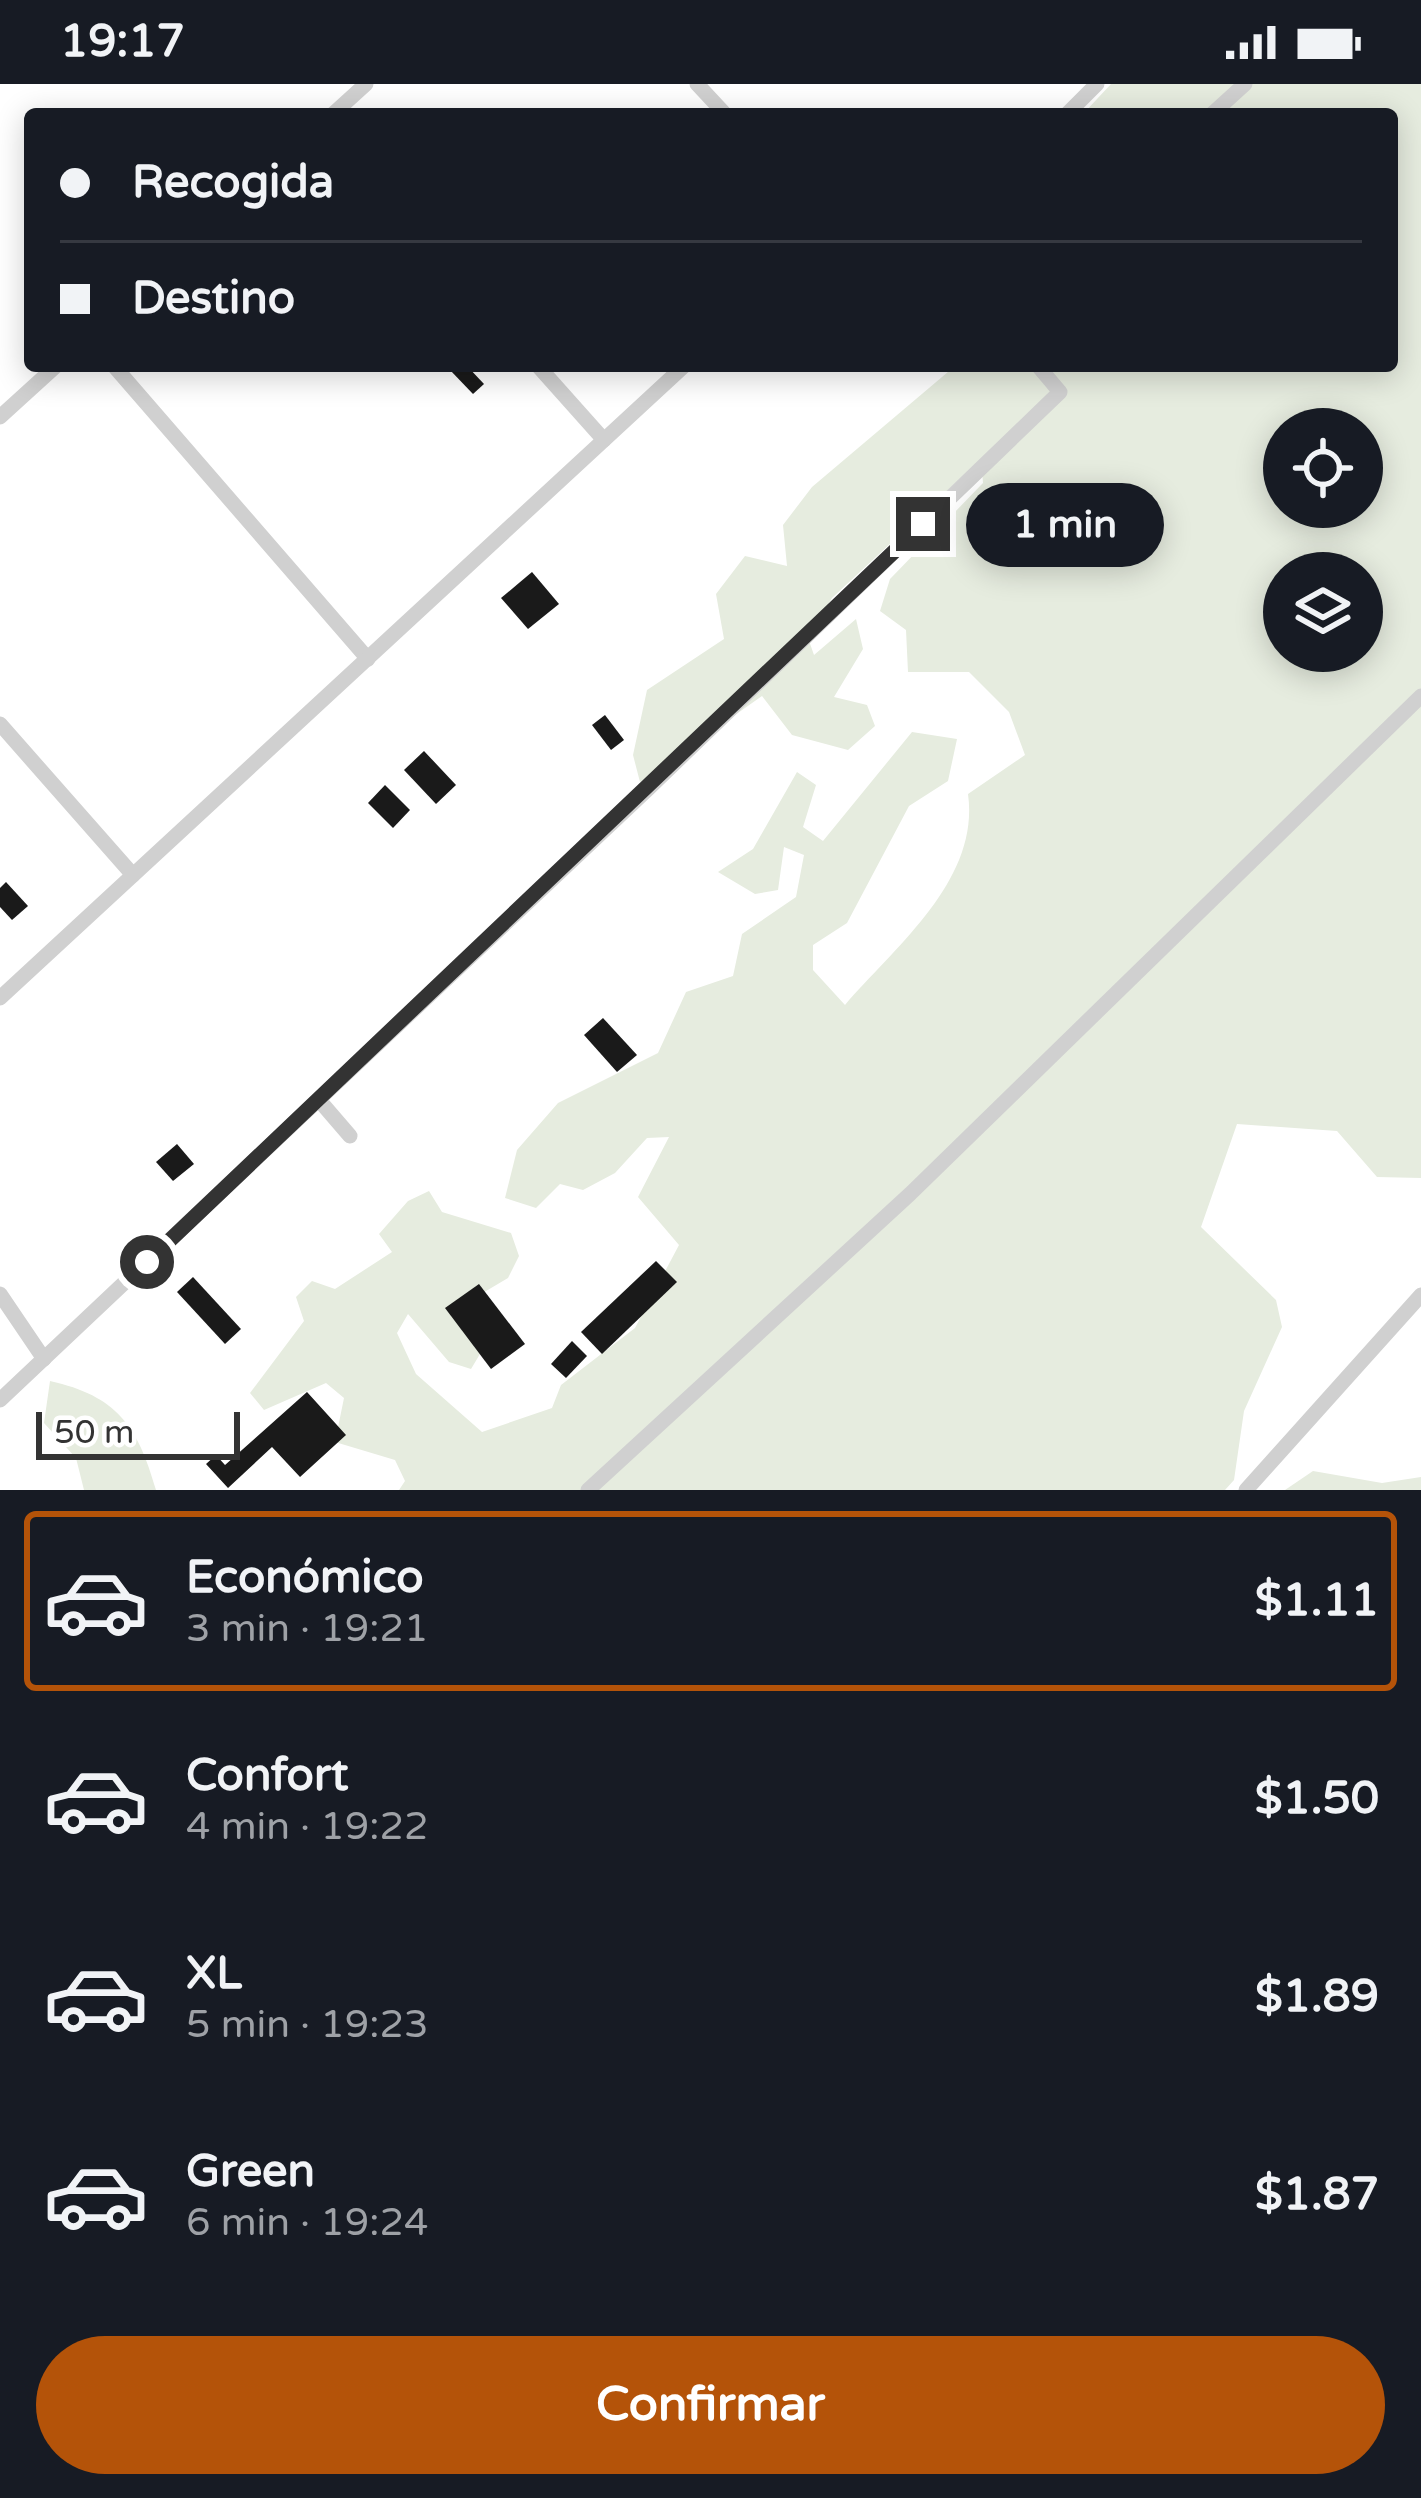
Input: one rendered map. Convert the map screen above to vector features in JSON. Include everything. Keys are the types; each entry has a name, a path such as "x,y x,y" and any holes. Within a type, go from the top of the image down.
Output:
{"lane":[{"path":"340,108 366,84"},
{"path":"697,84 719,108"},
{"path":"1073,108 1097,84"},
{"path":"1219,108 1245,84"},
{"path":"0,417 49,372"},
{"path":"120,372 368,659"},
{"path":"543,372 604,440"},
{"path":"0,998 678,372"},
{"path":"0,1400 1060,392 1043,372"},
{"path":"587,1490 910,1193 1421,696"},
{"path":"0,724 133,875"},
{"path":"319,1100 350,1136"},
{"path":"0,1294 44,1360"},
{"path":"1246,1490 1421,1295"}],"shaded area":[{"path":"1111,84 1421,84 1421,1178 1377,1177 1337,1131 1237,1124 1201,1227 1276,1300 1282,1327 1244,1411 1234,1480 1225,1490 399,1490 405,1481 395,1460 335,1442 344,1398 326,1383 264,1410 250,1393 304,1321 296,1297 312,1281 335,1289 392,1252 379,1234 408,1201 429,1191 442,1212 511,1233 519,1256 508,1278 454,1310 483,1349 471,1369 449,1362 408,1314 397,1333 416,1374 482,1432 552,1408 561,1385 635,1328 679,1245 638,1197 669,1137 647,1138 615,1173 583,1190 560,1184 536,1208 505,1198 517,1150 558,1103 658,1053 686,992 733,976 742,934 796,897 804,855 784,847 778,890 755,894 718,872 753,849 797,772 816,785 803,827 823,841 912,732 957,739 948,781 909,806 847,923 813,945 813,970 845,1005 909,935 948,883 968,825 968,794 1025,755 1009,712 969,672 908,672 906,630 880,611 890,579 983,483 981,459 832,598 808,638 814,655 856,619 863,649 834,697 867,705 875,726 848,750 792,735 762,696 640,782 633,755 647,690 724,639 716,594 745,556 787,566 783,525 812,487 948,372 1398,372 1398,108 1089,108"},
{"path":"50,1381 92,1395 121,1417 141,1448 156,1490 84,1490 76,1458 44,1423"},
{"path":"1313,1471 1382,1483 1421,1477 1421,1490 1285,1490"}],"building":[{"path":"452,372 473,372 484,384 473,394"},
{"path":"532,572 559,604 528,629 501,598"},
{"path":"605,715 624,740 611,750 592,725"},
{"path":"424,751 456,785 436,804 404,770"},
{"path":"385,785 410,810 393,828 368,803"},
{"path":"6,882 28,906 12,920 0,907 0,888"},
{"path":"603,1018 637,1055 617,1072 584,1035"},
{"path":"177,1144 194,1164 173,1181 156,1162"},
{"path":"656,1261 677,1282 602,1354 581,1332"},
{"path":"193,1277 241,1329 225,1344 177,1292"},
{"path":"479,1284 525,1344 491,1369 445,1308"},
{"path":"572,1341 587,1356 566,1378 551,1364"},
{"path":"307,1392 346,1435 300,1477 272,1447 228,1488 206,1464 216,1455 225,1465"}],"route":[{"path":"147,1262 923,524"}]}
